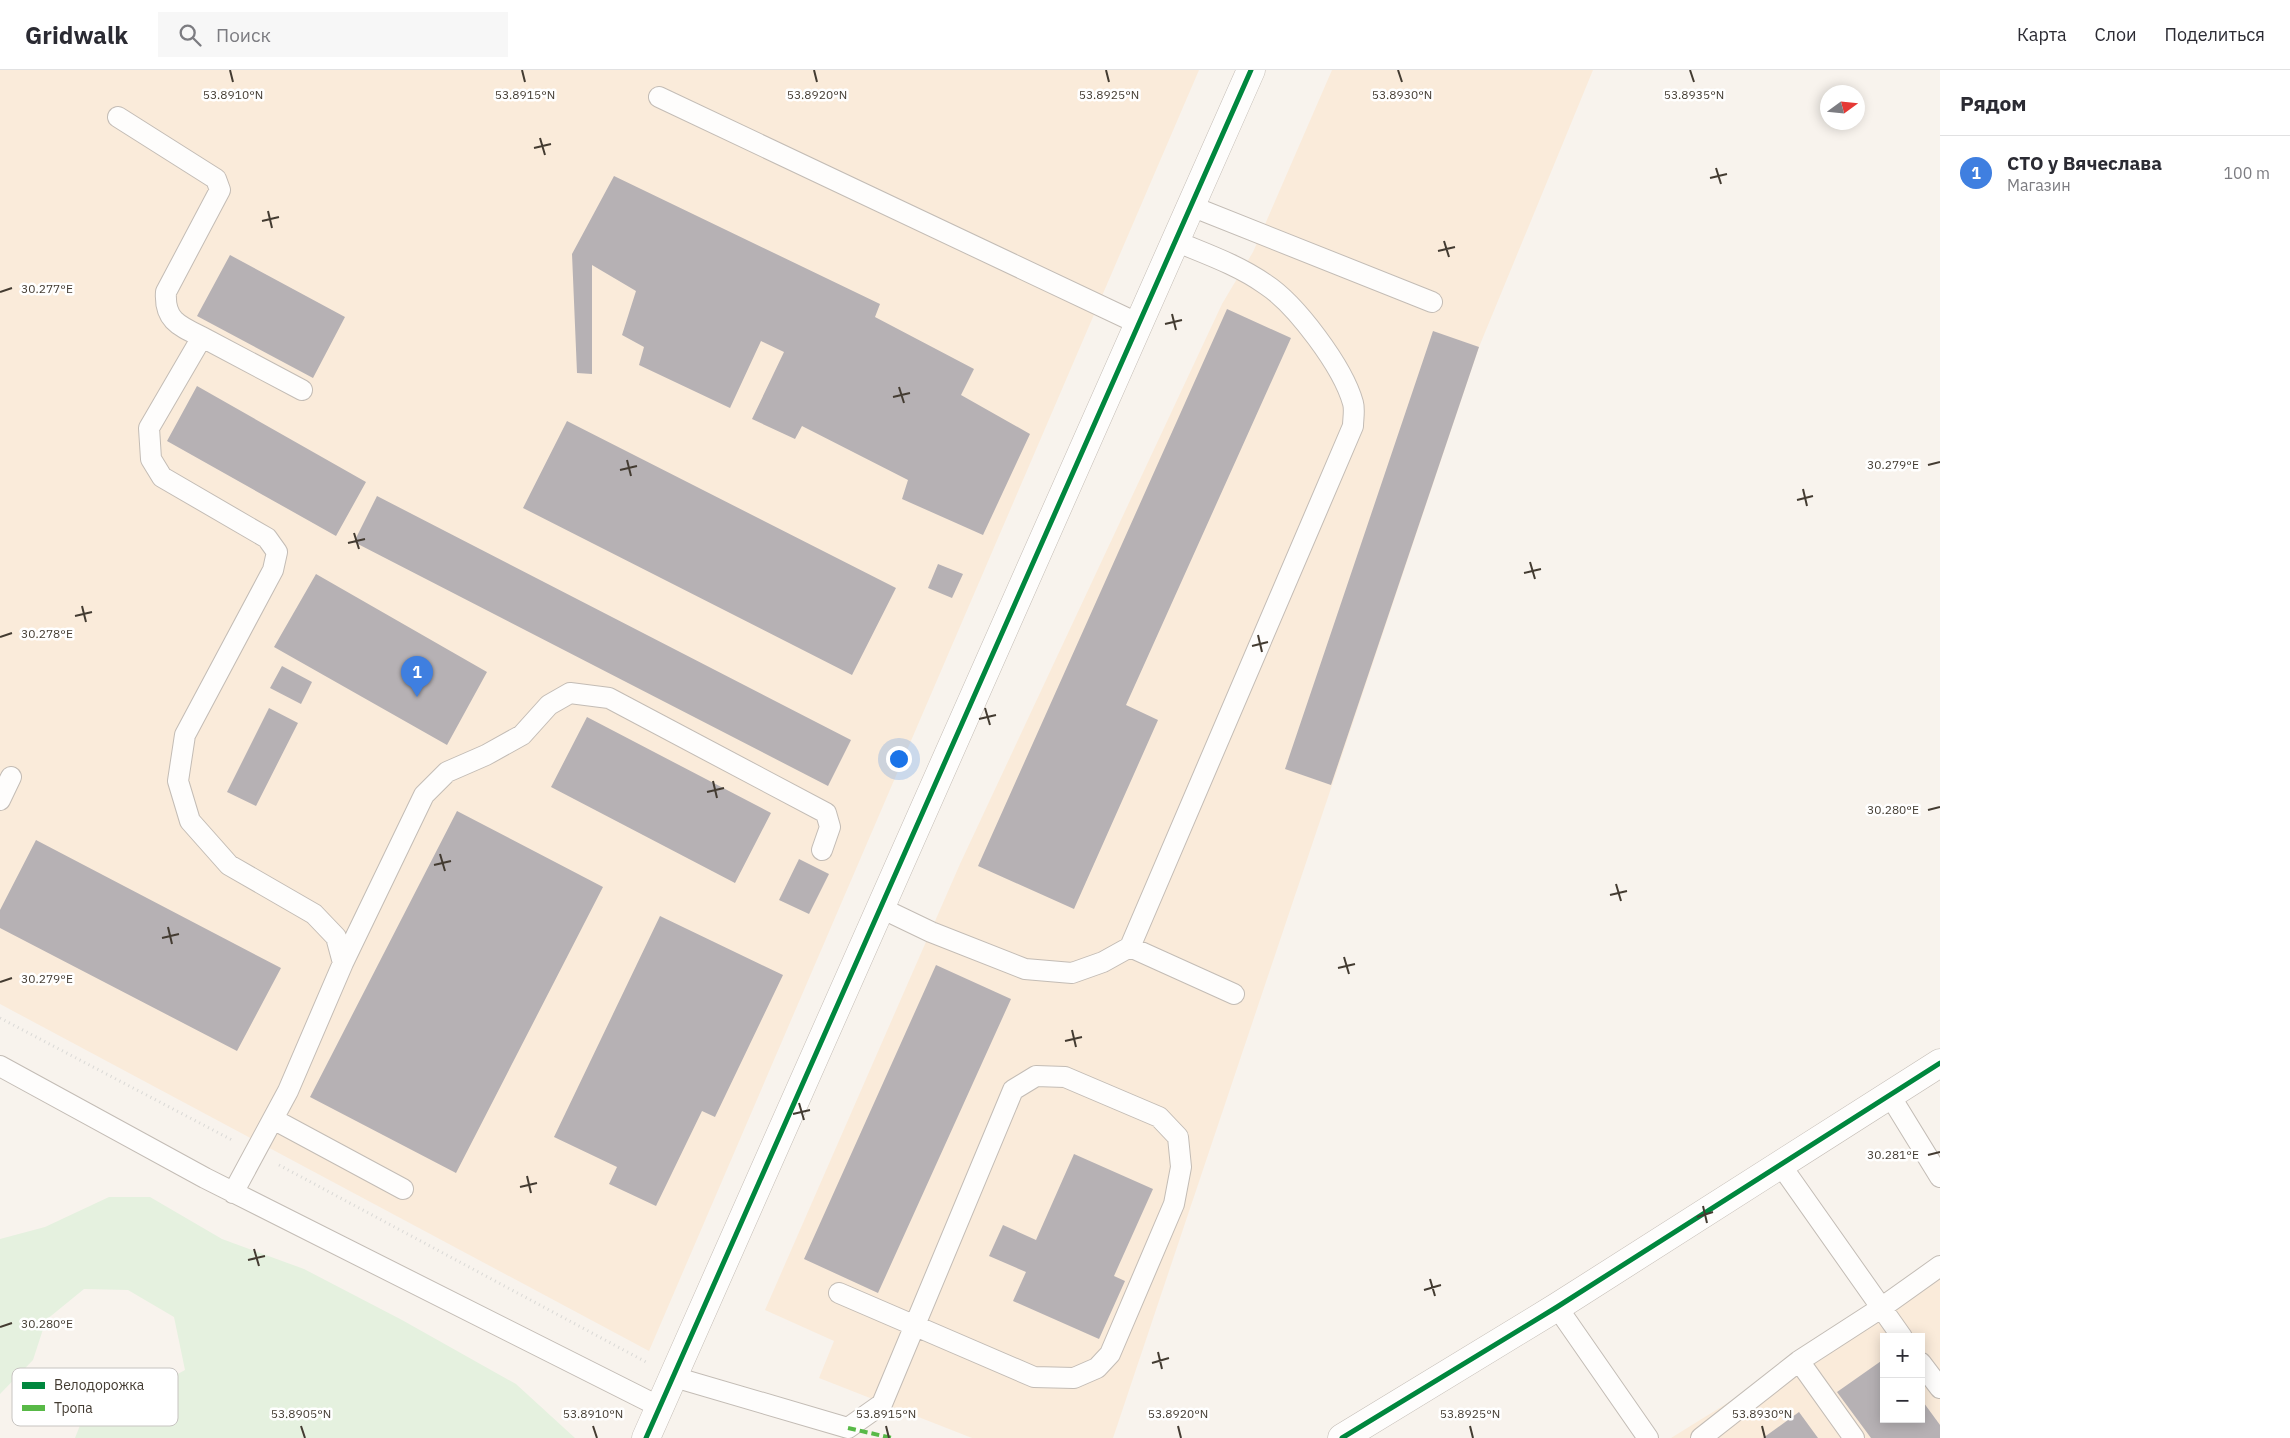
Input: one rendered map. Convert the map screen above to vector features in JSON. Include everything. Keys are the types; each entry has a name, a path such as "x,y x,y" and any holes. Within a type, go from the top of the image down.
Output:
{"street":[{"path":"646,1438 1251,70"},
{"path":"1342,1438 1557,1307 1940,1062"}],"lane":[{"path":"659,97 1139,324"},
{"path":"118,117 216,179 220,190 166,292 165,307 177,324 302,390"},
{"path":"1191,206 1432,302"},
{"path":"881,908 931,932 1025,970 1072,973 1103,962 1130,947 1353,426 1353,404 1339,372 1305,322 1267,285 1242,270 1175,241"},
{"path":"202,338 149,428 151,459 162,477 267,538 277,552 272,570 185,735 178,781 190,821 229,865 314,914 336,937 343,964"},
{"path":"233,1193 288,1091 343,964 424,796 447,772 486,755 522,735 549,706 570,692 609,698 826,813 830,827 822,850"},
{"path":"0,800 11,778"},
{"path":"1130,947 1234,994"},
{"path":"0,1066 233,1193 660,1407"},
{"path":"674,1377 848,1428 882,1404 915,1326 1014,1090 1036,1076 1065,1077 1159,1117 1178,1136 1181,1167 1174,1204 1110,1354 1097,1368 1074,1378 1034,1377 915,1326 839,1293"},
{"path":"1889,1094 1940,1177"},
{"path":"273,1119 403,1189"},
{"path":"1780,1164 1899,1333"},
{"path":"1701,1438 1799,1361 1881,1308 1940,1266"},
{"path":"1557,1307 1648,1438"},
{"path":"1799,1361 1854,1438"},
{"path":"1925,1368 1940,1388"}],"path":[{"path":"0,1018 255,1152 674,1377"}],"shaded area":[{"path":"0,70 1199,70 649,1351 0,1004"},
{"path":"1332,70 1593,70 1479,347 1113,1438 972,1438 819,1378 834,1341 765,1310 960,864 1222,304 1253,252"},
{"path":"1940,1273 1940,1438 1671,1438 1881,1308"}],"green space":[{"path":"109,1197 150,1197 222,1239 304,1269 402,1320 516,1384 575,1438 75,1438 80,1426 178,1426 178,1374 185,1370 174,1317 128,1290 84,1289 46,1320 33,1360 25,1368 12,1368 12,1382 0,1394 0,1239 45,1227"}],"building":[{"path":"614,176 880,304 875,317 974,369 961,395 1030,434 983,535 902,499 908,480 802,426 795,439 752,419 784,352 761,341 730,408 639,365 644,347 622,335 636,291 592,265 592,374 577,373 572,254"},
{"path":"230,255 345,317 313,378 197,316"},
{"path":"1227,309 1291,338 1126,705 1158,720 1074,909 978,866"},
{"path":"1433,331 1479,347 1331,785 1285,769"},
{"path":"197,386 366,482 336,536 167,441"},
{"path":"567,421 896,588 852,675 523,508"},
{"path":"377,496 851,740 828,786 354,542"},
{"path":"938,564 963,574 952,598 928,588"},
{"path":"316,574 487,672 447,745 274,647"},
{"path":"282,666 312,682 301,704 270,688"},
{"path":"269,708 298,723 256,806 227,792"},
{"path":"587,717 771,813 735,883 551,787"},
{"path":"457,811 603,887 456,1173 310,1097"},
{"path":"36,840 281,968 237,1051 0,928 0,910"},
{"path":"799,859 829,874 809,914 779,900"},
{"path":"660,916 783,975 715,1117 702,1111 656,1206 609,1184 617,1167 554,1137"},
{"path":"936,965 1011,999 878,1293 804,1259"},
{"path":"1074,1154 1153,1189 1114,1276 1125,1281 1099,1339 1013,1301 1026,1272 989,1256 1003,1225 1036,1240"},
{"path":"1880,1362 1880,1423 1925,1423 1925,1404 1940,1425 1940,1438 1871,1438 1837,1392"},
{"path":"1799,1412 1818,1438 1763,1438"}],"marked path":[{"path":"848,1428 892,1438"}],"cycle path":[{"path":"646,1438 1251,70"},
{"path":"1342,1438 1557,1307 1940,1063"}],"place":[{"name":"СТО у Вячеслава","path":"417,697"}]}
